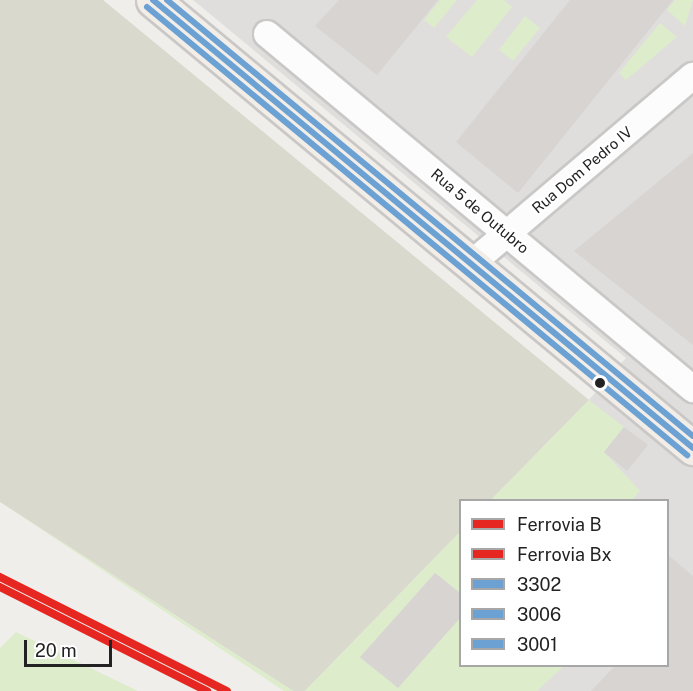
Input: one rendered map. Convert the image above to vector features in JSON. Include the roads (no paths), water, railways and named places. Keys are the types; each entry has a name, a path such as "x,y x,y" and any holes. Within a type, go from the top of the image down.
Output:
{"main road":[{"path":"153,0 693,448"}],"street":[{"name":"Rua 5 de Outubro","path":"267,34 693,389"},
{"name":"Rua Dom Pedro IV","path":"471,264 693,76"}],"rail line":[{"name":"B","path":"0,577 227,691"},
{"name":"Bx","path":"0,587 207,691"}]}
